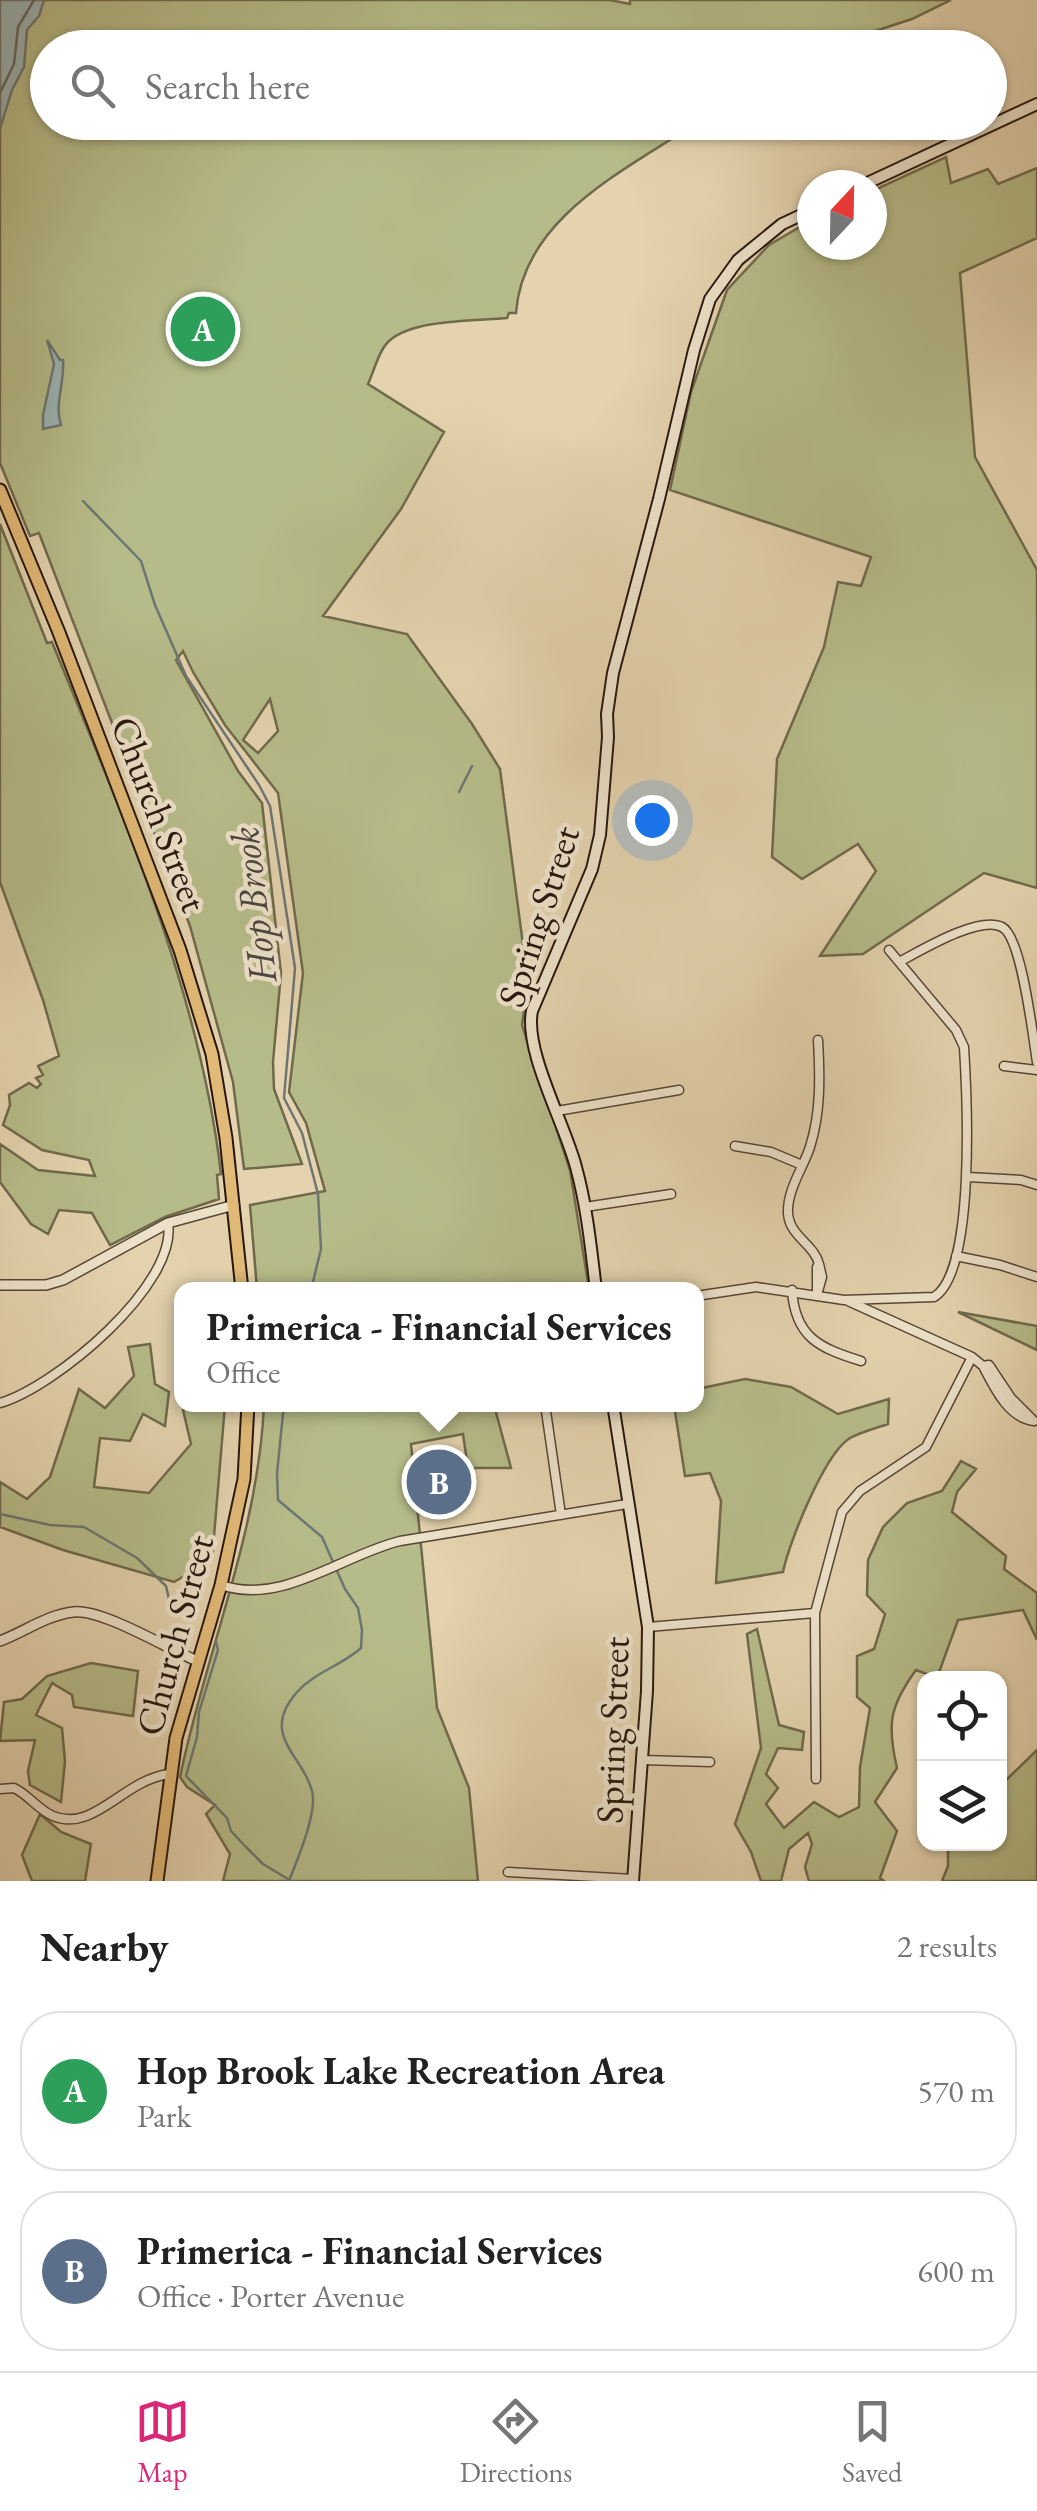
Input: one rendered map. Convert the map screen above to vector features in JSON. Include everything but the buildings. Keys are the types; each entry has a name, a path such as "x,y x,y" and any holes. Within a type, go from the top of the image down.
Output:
{"main road":[{"path":"1007,118 1037,104"},
{"path":"887,174 960,140"},
{"name":"Spring Street","path":"595,1282 576,1164 532,1036 530,1019 592,869 600,835 609,692 710,299 738,260 782,224 797,217"},
{"name":"Church Street","path":"0,490 180,950 212,1054 241,1282"},
{"name":"Church Street","path":"157,1881 170,1774 197,1661 221,1585 244,1479 248,1412"},
{"name":"Spring Street","path":"614,1412 648,1627 633,1880"}],"street":[{"path":"900,962 965,930 1002,927 1010,936 1024,980 1037,1062"},
{"path":"704,1295 756,1287 844,1300 934,1298 944,1291 956,1256 968,1177 964,1047 956,1030 889,950"},
{"path":"817,1295 822,1277 816,1255 794,1230 788,1215 818,1108 818,1040"},
{"path":"1004,1066 1037,1070"},
{"path":"557,1111 679,1090"},
{"path":"735,1146 771,1152 802,1166"},
{"path":"968,1177 1021,1180 1037,1185"},
{"path":"585,1207 671,1194"},
{"path":"0,1285 30,1286 62,1280 168,1222 234,1205"},
{"path":"0,1402 44,1380 102,1339 155,1270 169,1238 168,1222"},
{"path":"956,1256 1037,1277"},
{"path":"792,1290 793,1310 802,1330 828,1348 861,1361"},
{"path":"844,1300 972,1357 983,1366 1007,1406 1027,1421 1036,1421"},
{"path":"816,1779 816,1613 842,1512 860,1490 926,1447 972,1357"},
{"path":"546,1412 562,1515"},
{"path":"221,1585 238,1590 268,1589 400,1542 627,1504"},
{"path":"0,1641 58,1616 82,1612 96,1614 197,1661"},
{"path":"648,1627 816,1613"},
{"path":"643,1760 710,1762"},
{"path":"0,1789 14,1788 36,1807 58,1818 78,1820 92,1816 144,1780 170,1774"},
{"path":"508,1872 633,1880"}],"green space":[{"path":"0,0 610,0 630,4 630,0 951,0 878,30 30,30 30,140 670,140 610,179 557,223 537,250 523,279 516,313 509,313 507,318 445,322 413,329 385,345 368,384 444,432 401,509 323,616 407,634 500,769 525,960 527,990 522,1025 570,1170 588,1282 256,1282 250,1205 325,1191 306,1123 289,1092 303,973 278,793 225,725 183,651 176,660 238,771 262,803 281,973 274,1089 302,1164 244,1169 233,1082 190,926 39,533 30,536 0,463","holes":["270,699 278,731 258,753 243,740"]},
{"path":"946,157 951,183 988,169 998,184 1037,168 1037,238 960,273 975,457 1037,570 1037,888 984,873 863,954 820,956 876,871 858,844 802,879 772,857 777,759 824,647 838,582 861,586 871,557 670,490 691,392 727,290 769,245 797,229 797,260 887,260 887,184"},
{"path":"0,524 47,643 52,642 154,903 176,970 211,1106 221,1174 217,1175 219,1199 165,1217 110,1245 92,1213 59,1210 48,1234 31,1224 0,1182 0,1144 38,1170 95,1176 89,1160 42,1150 3,1125 9,1095 29,1083 37,1088 41,1084 36,1078 43,1075 38,1066 59,1056 0,882"},
{"path":"958,1312 1037,1326 1037,1350"},
{"path":"150,1344 155,1384 169,1392 165,1426 143,1414 130,1441 100,1438 94,1487 149,1493 191,1444 183,1412 224,1412 212,1560 174,1582 0,1527 0,1482 27,1499 50,1477 79,1389 105,1408 134,1376 128,1347"},
{"path":"745,1379 791,1387 838,1414 889,1399 888,1424 850,1438 830,1461 800,1520 783,1572 716,1583 721,1501 710,1473 685,1476 675,1412 704,1412 704,1388"},
{"path":"263,1412 496,1412 511,1468 468,1468 463,1434 411,1444 437,1708 469,1788 478,1881 223,1881 230,1854 206,1814 215,1805 187,1787 180,1777 242,1547 260,1453"},
{"path":"961,1461 976,1469 957,1492 952,1512 1006,1556 1004,1569 1037,1593 1037,1640 1023,1610 958,1620 940,1671 916,1670 907,1683 895,1706 891,1728 897,1768 875,1802 897,1831 880,1878 884,1881 809,1881 805,1867 812,1844 808,1833 789,1849 781,1881 761,1881 735,1824 761,1748 747,1634 757,1629 779,1725 804,1732 802,1750 778,1748 766,1774 778,1788 766,1804 784,1828 814,1802 839,1817 859,1807 860,1767 870,1708 857,1697 857,1656 874,1649 885,1614 867,1595 868,1560 883,1527 907,1503 942,1491"},
{"path":"91,1663 138,1671 133,1716 74,1707 72,1695 52,1683 36,1715 62,1728 65,1761 61,1802 30,1785 28,1771 35,1740 0,1741 4,1702 22,1699 47,1676"},
{"path":"1037,1750 1037,1881 942,1881 948,1851 1007,1851 1007,1779"},
{"path":"40,1814 61,1832 91,1844 85,1881 32,1881 22,1855"}],"water":[{"path":"0,0 44,0 39,16 27,30 24,67 0,129"},
{"path":"47,340 63,360 61,425 43,429 54,364"}],"waterway":[{"name":"Hop Brook","path":"83,501 141,561 186,676 270,806 295,968 284,1098 302,1133 318,1194 321,1249 313,1282"},
{"path":"459,792 472,766"},
{"name":"Hop Brook","path":"283,1412 278,1500 322,1537 345,1589 358,1608 362,1630 361,1648 304,1685 286,1707 283,1733 307,1778 313,1800 306,1836 289,1881"},
{"path":"0,1514 50,1525 84,1527 137,1558 166,1586 172,1612"},
{"path":"216,1642 218,1650 199,1712 197,1737 186,1776 227,1818 231,1831 246,1847 263,1864 288,1879"}],"place":[{"name":"Hop Brook Lake Recreation Area","path":"203,329"},
{"name":"Primerica - Financial Services","path":"439,1482"}]}
